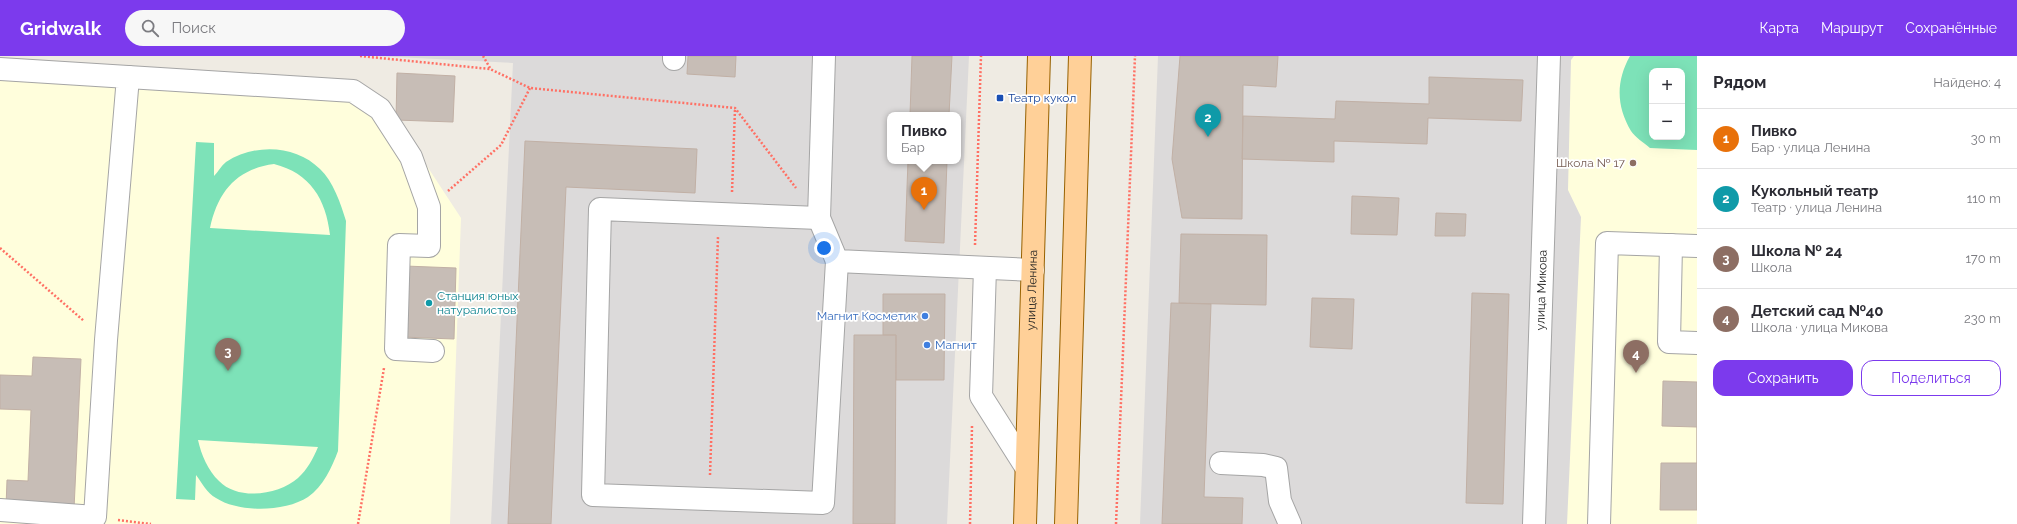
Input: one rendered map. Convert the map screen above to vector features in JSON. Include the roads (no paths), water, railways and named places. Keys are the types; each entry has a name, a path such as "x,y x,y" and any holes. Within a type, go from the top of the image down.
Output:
{"main road":[{"name":"улица Ленина","path":"1025,524 1039,56"},
{"path":"1066,524 1080,56"}],"street":[{"path":"819,218 600,209 592,495 823,503 837,261 819,218 824,56"},
{"name":"улица Микова","path":"1534,524 1549,56"},
{"path":"0,69 353,91 380,109 411,157 429,207 429,246 399,245 396,349 433,351"},
{"path":"0,510 95,517 106,340 128,77"},
{"path":"1599,524 1607,243 1697,246"},
{"path":"1672,245 1669,342 1697,343"},
{"path":"837,261 1033,270"},
{"path":"985,268 981,396 1026,467"},
{"path":"1221,463 1263,465 1276,468 1280,501 1290,524"}],"place":[{"name":"Театр кукол","path":"1000,98"},
{"name":"Кукольный театр","path":"1208,137"},
{"name":"Школа № 17","path":"1633,163"},
{"name":"Пивко","path":"924,210"},
{"name":"Станция юных натуралистов","path":"429,303"},
{"name":"Магнит Косметик","path":"925,316"},
{"name":"Магнит","path":"927,345"},
{"name":"Школа № 24","path":"228,371"},
{"name":"Детский сад №40","path":"1636,373"}]}
